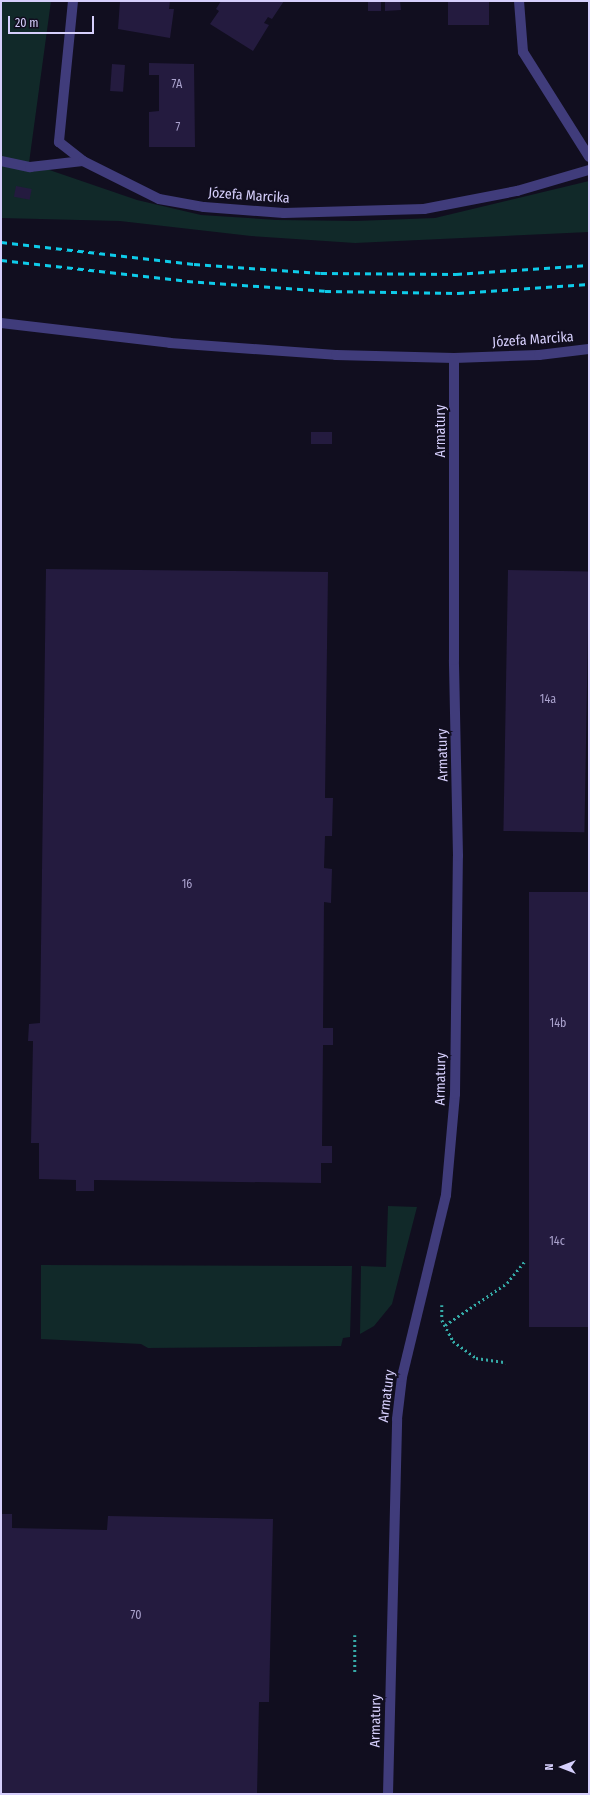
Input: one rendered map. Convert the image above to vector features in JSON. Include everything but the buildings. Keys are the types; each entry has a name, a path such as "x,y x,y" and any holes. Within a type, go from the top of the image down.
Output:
{"street":[{"name":"Józefa Marcika","path":"73,1 59,142 83,161 159,199 204,207 284,213 424,209 517,191 589,170"},
{"path":"519,1 523,52 589,157"},
{"path":"1,161 30,167 83,161"},
{"name":"Józefa Marcika","path":"1,323 275,352 454,358 539,355 589,349"},
{"name":"Armatury","path":"388,1794 397,1419 402,1377 446,1195 454,1125 458,856 454,660 454,358"}],"path":[{"path":"445,1325 507,1283 525,1261"},
{"path":"444,1296 442,1320 453,1340 476,1358 506,1362"},
{"path":"355,1635 355,1672"}],"green space":[{"path":"1,1 51,1 29,163 137,200 201,215 277,220 356,221 435,218 589,181 589,232 355,243 251,236 120,221 1,218"},
{"path":"388,1206 417,1207 392,1304 374,1326 360,1334 361,1266 386,1267"},
{"path":"41,1265 352,1266 350,1337 343,1338 341,1346 148,1348 141,1344 41,1339"}],"railway":[{"path":"1,242 194,264 321,273 456,274 589,265"},
{"path":"1,260 187,281 325,291 458,293 589,284"}]}
